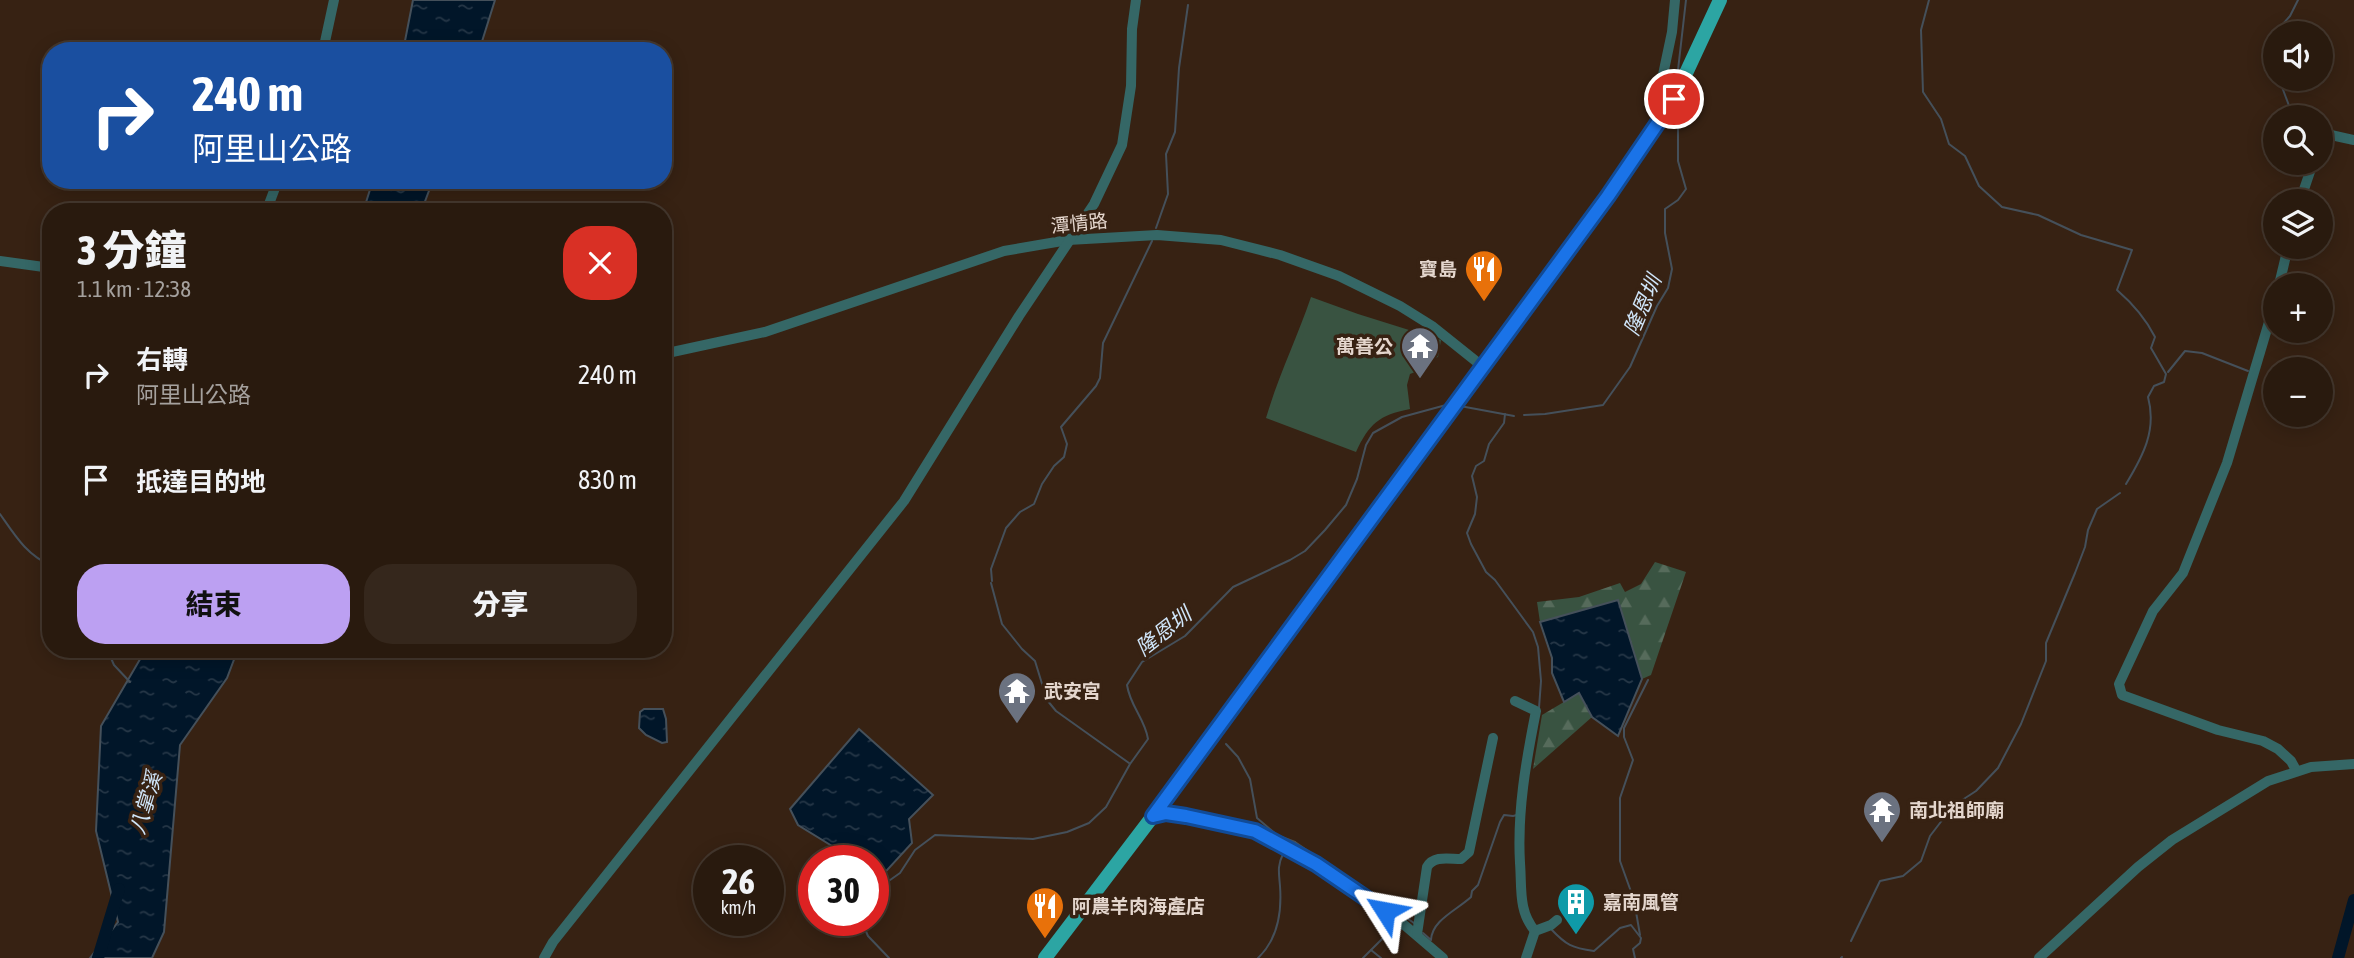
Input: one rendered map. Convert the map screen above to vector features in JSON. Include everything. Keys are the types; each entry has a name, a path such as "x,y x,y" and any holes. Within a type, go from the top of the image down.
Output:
{"main road":[{"path":"1045,958 1153,816 1621,177 1674,99 1720,0"}],"street":[{"path":"325,42 334,0"},
{"path":"544,958 553,942 904,501 1068,240 1094,204 1122,145 1130,100 1132,29 1136,0"},
{"path":"1674,99 1661,89 1675,0"},
{"path":"2333,136 2354,140"},
{"name":"潭情路","path":"672,352 765,332 1004,251 1068,240 1157,235 1221,240 1280,255 1339,276 1401,306 1432,326 1482,366"},
{"path":"0,261 42,267"},
{"path":"2263,342 2227,463 2183,573 2152,611 2119,684 2122,695 2218,730 2263,741 2278,749 2296,770"},
{"path":"1515,701 1536,711 1520,807 1520,897 1529,923 1535,931"},
{"path":"1417,934 1429,862 1435,859 1461,859 1469,852 1493,738"},
{"path":"2039,958 2154,853 2268,781 2296,770 2354,764"},
{"path":"1153,816 1166,813 1255,831 1316,864 1417,934 1443,958"},
{"path":"1525,958 1535,931 1557,920"}],"green space":[{"path":"1311,297 1441,340 1438,357 1430,360 1428,367 1410,374 1407,385 1410,409 1390,414 1376,422 1356,452 1266,418"},
{"path":"1655,562 1686,572 1651,675 1642,679 1617,601 1540,622 1537,602 1579,597 1620,583 1625,592 1641,584"},
{"path":"1579,693 1592,717 1533,769 1542,715"}],"water":[{"path":"413,0 495,0 482,42 405,42"},
{"path":"370,189 430,189 424,203 366,203"},
{"path":"1618,600 1642,679 1618,736 1592,717 1579,693 1564,702 1552,673 1552,658 1540,622"},
{"path":"141,658 235,658 227,678 180,745 164,932 152,958 90,958 118,922 96,831 101,726"},
{"path":"644,709 663,709 667,742 662,743 646,735 639,728 640,712"},
{"path":"859,729 933,795 909,819 912,843 889,868 889,845 830,845 798,825 790,809"}],"waterway":[{"name":"隆恩圳","path":"1678,70 1686,0"},
{"path":"1929,0 1921,30 1923,92 1941,119 1949,144 1965,156 1979,186 2002,207 2038,215 2081,235 2132,250 2117,290 2151,330 2155,337 2151,348 2166,374 2164,382 2154,386 2148,397 2151,421 2147,442 2126,484"},
{"path":"2286,21 2298,0"},
{"path":"1156,228 1168,194 1166,154 1175,132 1179,68 1188,5"},
{"path":"2284,91 2289,105"},
{"name":"隆恩圳","path":"1524,415 1603,405 1630,367 1657,306 1668,288 1672,269 1665,233 1665,209 1678,200 1686,189 1678,161 1678,106"},
{"path":"992,581 991,569 1006,528 1020,512 1034,504 1042,484 1064,457 1067,444 1061,427 1100,378 1103,343 1152,241"},
{"path":"2168,372 2185,351 2202,353 2248,371"},
{"name":"隆恩圳","path":"889,881 900,873 915,850 935,835 1033,839 1067,832 1089,823 1106,807 1130,764 1148,739 1127,685 1142,662 1185,636 1233,587 1305,551 1346,505 1357,479 1366,445 1373,433 1402,417 1446,405"},
{"name":"隆恩圳","path":"1460,406 1514,416"},
{"path":"1505,414 1504,423 1489,444 1484,461 1476,466 1472,476 1477,497 1475,514 1467,533 1486,572 1495,580 1533,632 1538,647 1541,681 1539,708"},
{"path":"1851,941 1880,881 1903,876 1921,861 1930,836 1953,806 1976,791 1998,768 2021,724 2046,661 2046,643 2085,547 2088,530 2097,509 2120,493"},
{"path":"0,514 16,537 42,561"},
{"path":"991,583 1002,624 1035,661 1047,700 1056,711 1129,763"},
{"path":"111,658 130,682"},
{"path":"1640,935 1634,900 1620,861 1620,798 1633,760 1624,737 1624,728 1648,680"},
{"path":"1226,744 1238,757 1250,779 1257,818 1277,835 1295,842 1293,846"},
{"path":"1423,933 1431,940 1440,921 1471,897 1472,891 1478,885 1500,822 1504,815 1517,815"},
{"path":"1295,842 1414,923"},
{"path":"1258,958 1270,943 1277,925 1280,906 1279,866 1283,854 1289,854"},
{"name":"八掌溪","path":"98,958 119,889"},
{"path":"2338,958 2354,900"},
{"path":"1551,929 1570,945 1594,951 1620,928 1631,925 1641,938 1640,943 1633,949 1635,958"},
{"path":"1363,958 1383,938 1401,929"},
{"name":"隆恩圳","path":"868,936 889,958"},
{"path":"1371,950 1381,958"}],"place":[{"name":"寶島","path":"1484,303"},
{"name":"萬善公","path":"1420,380"},
{"name":"武安宮","path":"1017,725"},
{"name":"南北祖師廟","path":"1882,844"},
{"name":"嘉南風管","path":"1576,936"},
{"name":"阿農羊肉海產店","path":"1045,940"}],"route":[{"path":"1385,911 1316,864 1255,831 1166,813 1153,816 1608,196 1674,99"}]}
